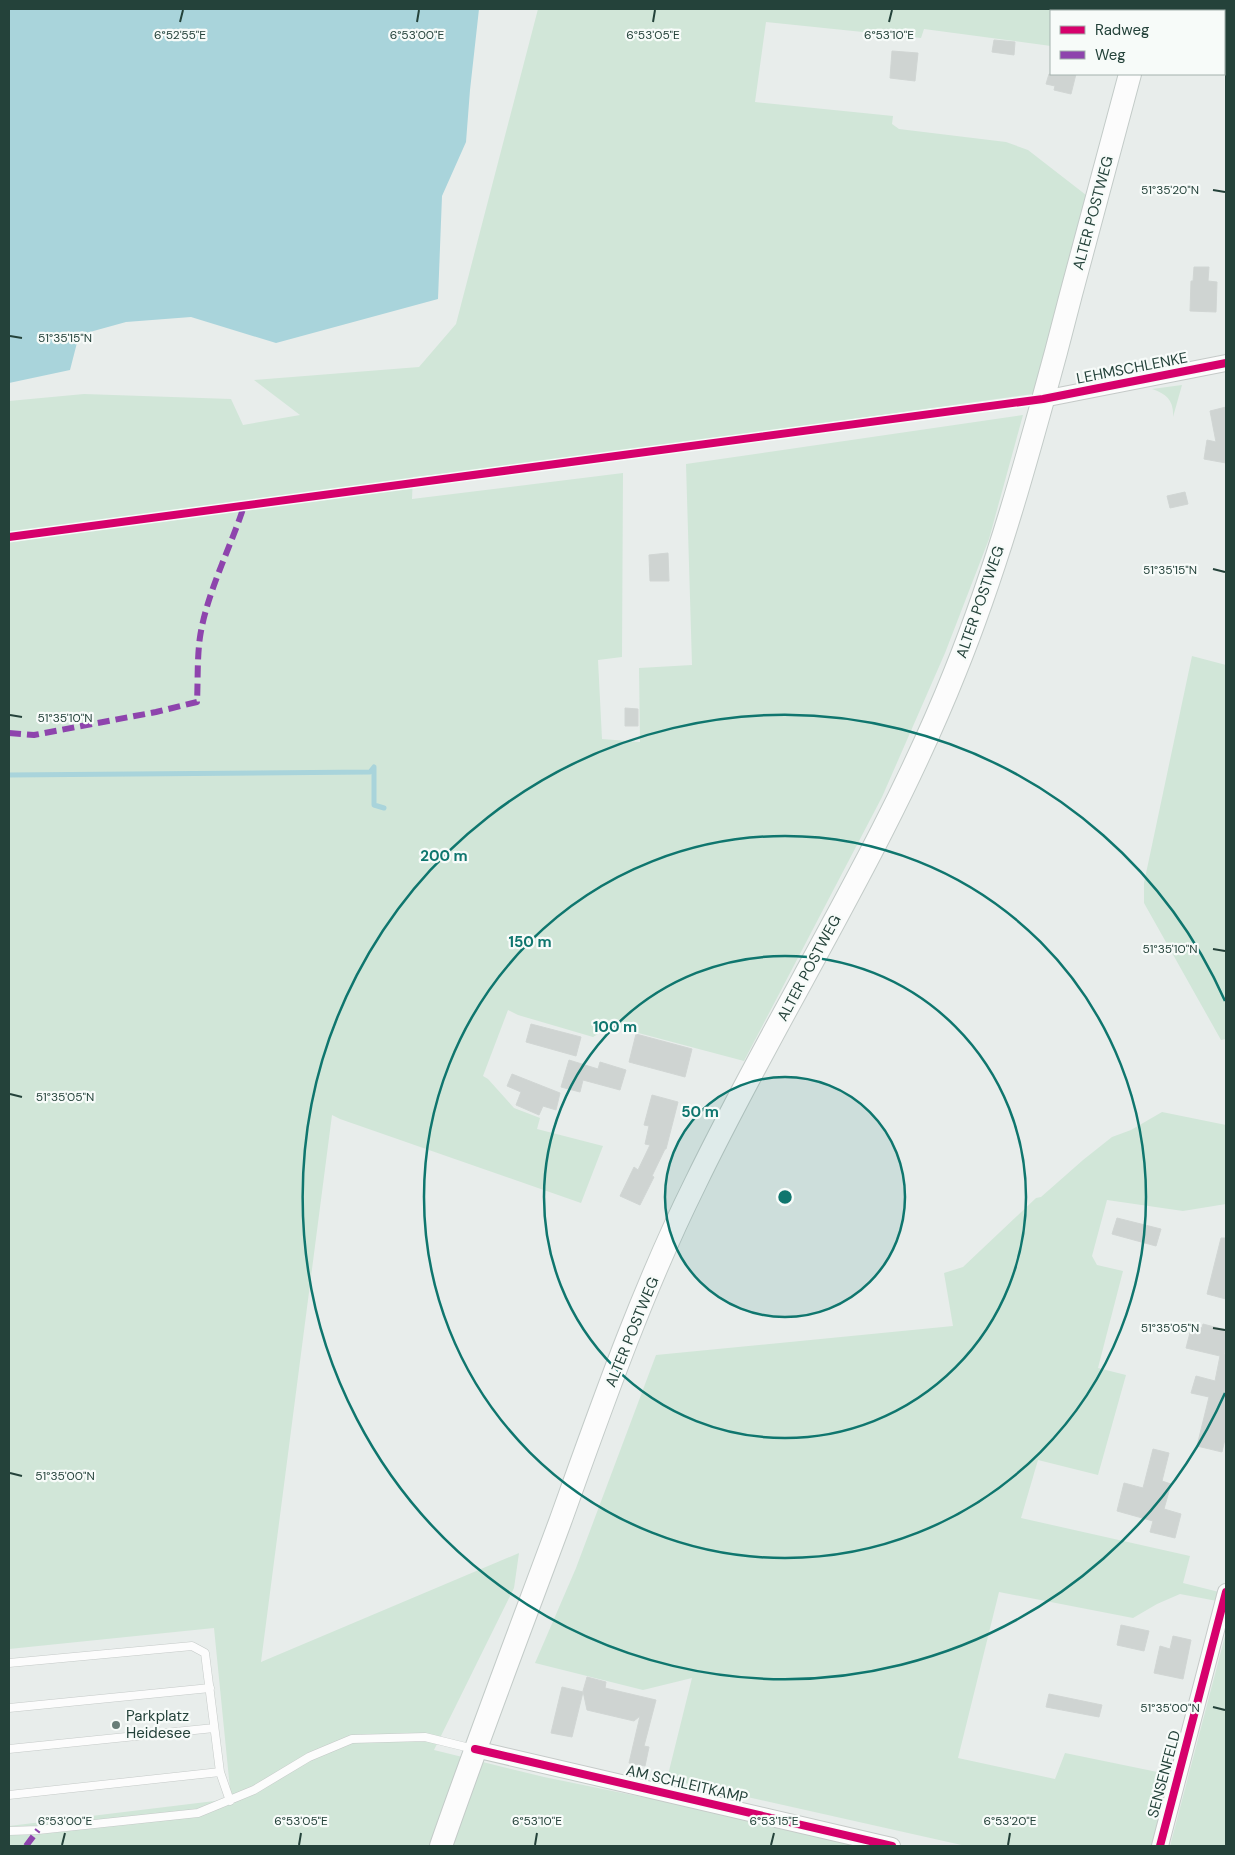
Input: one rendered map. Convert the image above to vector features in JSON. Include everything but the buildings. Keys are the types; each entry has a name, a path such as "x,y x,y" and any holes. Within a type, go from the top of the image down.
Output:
{"main road":[{"name":"ALTER POSTWEG","path":"441,1846 475,1749 622,1354 670,1238 695,1182 832,926 890,812 921,750 952,680 1001,545 1043,400 1130,75"}],"street":[{"name":"LEHMSCHLENKE","path":"1043,400 1226,363"},
{"name":"SENSENFELD","path":"1160,1846 1226,1592"},
{"name":"AM SCHLEITKAMP","path":"475,1749 892,1846"}],"lane":[{"path":"9,1663 192,1646 205,1653 220,1772 230,1801"},
{"path":"9,1708 210,1688"},
{"path":"9,1749 214,1728"},
{"path":"9,1831 38,1830 198,1813 254,1790 309,1757 352,1738 424,1736 475,1749"},
{"path":"9,1794 220,1772"}],"green space":[{"path":"538,9 1134,9 1050,10 1050,46 924,29 921,38 766,22 755,102 893,116 892,124 899,129 1006,142 1028,150 1086,195 1033,394 538,463 413,477 412,499 623,473 622,657 598,660 602,739 640,742 639,668 692,665 686,464 1023,415 989,539 945,653 882,797 744,1061 612,1026 593,1037 518,1015 508,1010 483,1076 488,1079 514,1108 540,1118 537,1129 603,1146 581,1203 332,1115 261,1662 519,1553 514,1588 434,1750 544,1777 706,1810 857,1846 9,1846 9,1826 231,1799 214,1628 9,1649 9,401 84,394 231,399 243,425 300,415 254,380 419,367 456,324"},
{"path":"1182,385 1173,417 1169,399 1162,393 1152,389"},
{"path":"1192,656 1226,665 1226,1039 1221,1040 1144,903 1144,883"},
{"path":"1162,1112 1226,1125 1226,1204 1183,1211 1107,1200 1092,1256 1097,1265 1123,1271 1098,1368 1126,1375 1098,1475 1038,1460 1021,1518 1190,1556 1183,1583 1219,1592 1217,1601 1180,1594 1157,1604 1133,1618 999,1592 958,1758 1055,1779 1065,1753 1172,1775 1152,1846 966,1846 667,1779 692,1678 643,1690 535,1663 576,1568 656,1355 953,1326 944,1273 963,1267 1036,1198 1041,1197 1112,1137 1131,1130"},
{"path":"1226,1632 1226,1846 1170,1846"}],"water":[{"path":"9,9 479,9 466,142 442,196 438,299 276,343 191,317 126,322 79,335 70,370 9,383"}],"waterway":[{"path":"9,775 370,772 374,767 374,805 384,808"}],"marked path":[{"path":"9,733 34,735 156,712 197,702 198,653 203,620 213,587 244,506"},
{"path":"26,1846 38,1830"}],"cycle path":[{"path":"9,537 1043,399 1226,363"},
{"path":"1160,1846 1226,1592"},
{"path":"475,1749 892,1846"}],"place":[{"name":"Parkplatz Heidesee","path":"116,1725"}]}
